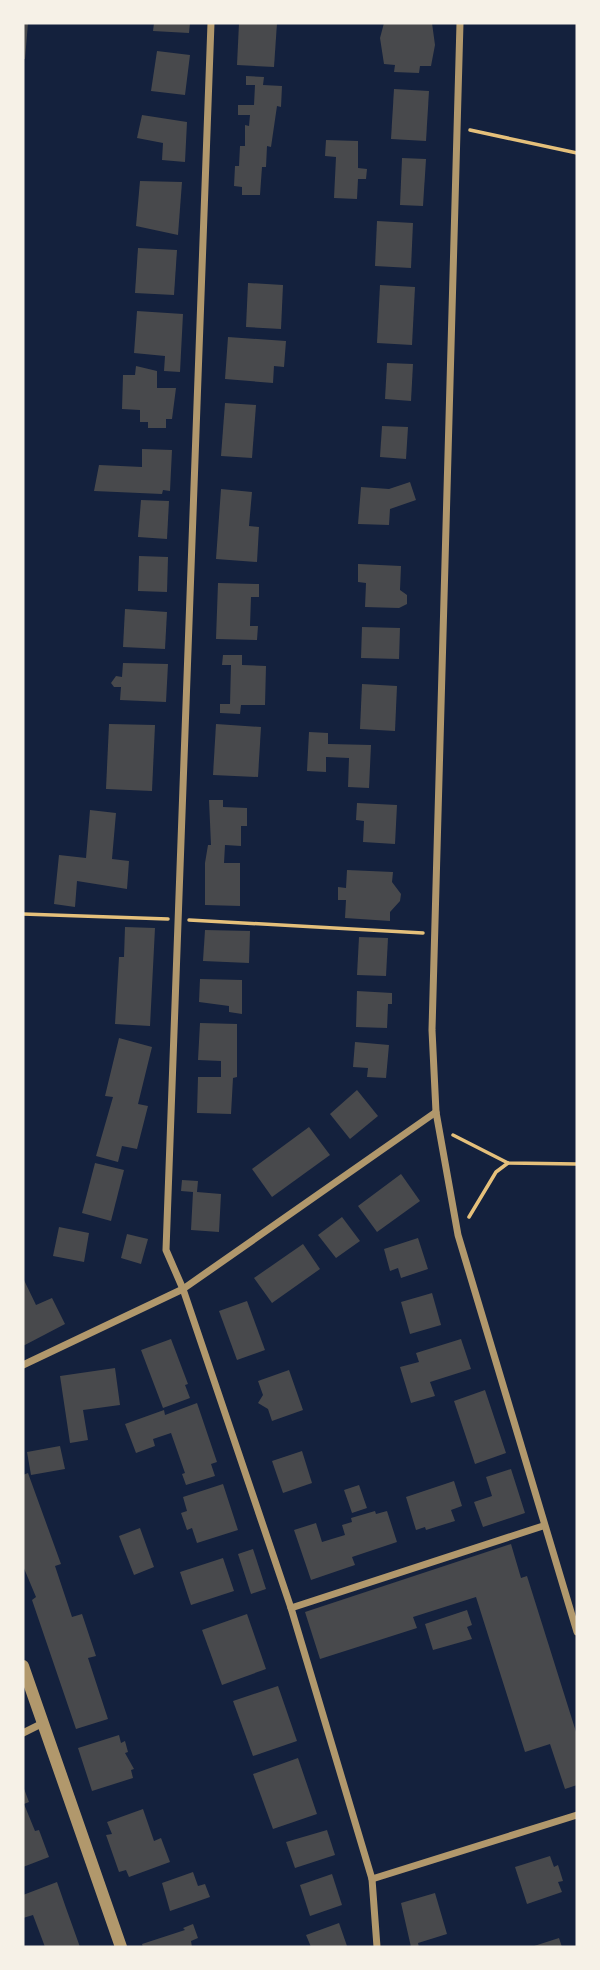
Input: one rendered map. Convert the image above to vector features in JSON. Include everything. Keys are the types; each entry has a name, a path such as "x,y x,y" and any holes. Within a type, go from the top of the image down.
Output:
{"street":[{"path":"211,23 166,1250 183,1289 291,1608 372,1879 377,1947"},
{"path":"460,23 434,934 432,1030 436,1112 458,1236 577,1632"},
{"path":"23,1365 183,1289 436,1112"},
{"path":"291,1608 543,1526"},
{"path":"23,1666 121,1947"},
{"path":"23,1733 43,1723"},
{"path":"372,1879 577,1815"}],"path":[{"path":"457,127 577,153"},
{"path":"23,914 434,934"},
{"path":"439,1127 508,1163 577,1164"},
{"path":"458,1236 496,1172 508,1163"}],"building":[{"path":"23,23 28,23 25,59 23,59"},
{"path":"154,23 190,23 189,33 153,31"},
{"path":"239,23 277,23 274,67 237,65"},
{"path":"384,23 432,23 435,45 431,66 420,66 419,73 394,72 395,65 384,64 380,38"},
{"path":"157,51 190,55 185,95 151,91"},
{"path":"246,76 264,77 263,85 282,86 281,107 277,106 271,147 267,146 266,167 262,167 260,195 242,195 242,187 234,186 235,166 239,166 240,146 245,146 245,125 249,126 250,115 238,115 238,105 254,105 255,85 246,85"},
{"path":"394,89 429,91 426,141 391,139"},
{"path":"142,115 187,122 185,162 162,160 163,143 137,138"},
{"path":"326,140 358,141 358,168 367,169 366,179 358,179 357,199 334,198 336,157 325,156"},
{"path":"402,158 426,159 423,206 400,205"},
{"path":"140,181 182,182 178,235 136,226"},
{"path":"377,221 413,223 411,268 375,266"},
{"path":"138,248 177,250 174,295 135,293"},
{"path":"248,283 283,285 281,329 246,327"},
{"path":"380,285 415,287 412,345 377,343"},
{"path":"137,311 183,314 180,372 164,371 165,356 134,353"},
{"path":"228,337 286,341 284,367 274,366 273,383 225,379"},
{"path":"387,363 413,364 411,401 385,399"},
{"path":"136,366 157,371 157,388 176,388 172,419 166,419 166,428 148,428 148,422 140,422 140,410 122,409 123,375 135,375"},
{"path":"225,403 256,405 252,458 221,456"},
{"path":"382,426 408,427 406,459 380,457"},
{"path":"142,449 172,450 170,491 163,490 162,494 94,491 99,465 142,467"},
{"path":"410,482 416,500 390,509 389,525 358,524 361,487 389,489"},
{"path":"221,489 252,492 249,526 259,527 257,562 216,559"},
{"path":"141,500 169,501 167,539 138,537"},
{"path":"139,556 168,557 167,592 138,591"},
{"path":"358,564 401,566 400,590 407,595 407,604 399,608 365,607 366,583 358,582"},
{"path":"218,583 259,584 259,597 251,597 250,626 258,626 257,640 216,639"},
{"path":"125,609 167,612 165,649 123,647"},
{"path":"362,627 400,628 399,659 361,658"},
{"path":"223,655 242,655 242,665 266,666 265,705 241,705 240,714 220,713 220,704 230,704 231,665 222,665"},
{"path":"123,663 168,664 166,702 120,700 121,687 114,687 111,683 116,676 122,677"},
{"path":"362,684 397,686 395,731 360,729"},
{"path":"109,724 155,725 152,791 106,789"},
{"path":"216,724 261,727 258,777 213,775"},
{"path":"309,732 328,733 328,744 371,745 369,788 348,787 349,758 326,757 326,772 307,771"},
{"path":"209,800 223,800 223,807 247,808 247,826 241,826 241,846 225,845 224,863 240,863 240,906 205,905 205,863 208,845 211,845"},
{"path":"357,803 397,805 395,844 363,842 364,821 356,820"},
{"path":"90,810 116,813 112,859 129,861 127,889 77,881 75,907 54,904 59,855 86,858"},
{"path":"347,870 393,872 392,882 401,894 400,901 390,912 390,921 345,918 346,900 338,900 338,887 346,888"},
{"path":"125,927 155,928 150,1026 115,1024 119,957 124,957"},
{"path":"205,930 250,931 249,963 203,961"},
{"path":"359,937 388,938 386,976 357,975"},
{"path":"200,979 242,980 242,1014 229,1012 229,1006 199,1002"},
{"path":"357,991 392,993 392,1004 388,1004 387,1028 356,1027"},
{"path":"200,1023 237,1024 237,1077 233,1078 231,1114 197,1113 198,1077 221,1077 221,1061 198,1060"},
{"path":"119,1038 152,1047 138,1104 148,1106 137,1149 122,1146 118,1162 96,1156 113,1097 105,1096"},
{"path":"355,1042 389,1045 386,1078 367,1077 368,1068 353,1067"},
{"path":"357,1090 378,1116 350,1139 330,1114"},
{"path":"309,1127 330,1155 272,1197 252,1169"},
{"path":"95,1163 124,1170 111,1221 82,1213"},
{"path":"401,1174 420,1201 377,1232 358,1206"},
{"path":"182,1180 198,1181 197,1192 221,1194 219,1232 191,1230 193,1192 181,1191"},
{"path":"342,1217 360,1241 336,1258 318,1235"},
{"path":"59,1227 89,1233 84,1262 53,1256"},
{"path":"127,1234 148,1239 141,1264 121,1258"},
{"path":"418,1238 428,1269 401,1278 398,1268 390,1271 384,1249"},
{"path":"303,1244 320,1269 272,1303 254,1278"},
{"path":"23,1278 36,1305 52,1298 65,1324 23,1346"},
{"path":"432,1293 441,1325 410,1334 401,1302"},
{"path":"247,1301 265,1350 237,1360 219,1311"},
{"path":"171,1339 188,1384 185,1385 190,1398 163,1408 141,1350"},
{"path":"461,1339 471,1369 430,1382 435,1396 411,1403 400,1367 419,1362 416,1353"},
{"path":"115,1368 120,1405 83,1410 88,1440 70,1443 60,1376"},
{"path":"289,1370 303,1410 272,1421 268,1409 258,1403 263,1395 258,1381"},
{"path":"485,1390 506,1453 475,1464 454,1401"},
{"path":"197,1403 217,1462 211,1464 215,1476 186,1485 182,1474 185,1473 171,1433 153,1439 155,1446 136,1453 125,1424 164,1410 165,1415"},
{"path":"60,1446 65,1469 31,1475 27,1452"},
{"path":"302,1451 312,1483 283,1493 272,1461"},
{"path":"511,1469 525,1513 483,1527 474,1502 492,1496 486,1477"},
{"path":"28,1473 61,1564 55,1566 72,1617 82,1614 96,1656 88,1658 108,1719 76,1729 32,1600 36,1597 23,1566 23,1475"},
{"path":"454,1481 462,1506 451,1510 455,1521 426,1530 425,1527 416,1530 406,1497"},
{"path":"223,1484 238,1530 197,1543 192,1528 187,1530 181,1513 187,1511 183,1497"},
{"path":"359,1485 367,1508 352,1513 344,1490"},
{"path":"375,1511 376,1514 387,1511 397,1542 352,1557 355,1565 311,1580 294,1530 316,1523 322,1542 345,1535 342,1525 352,1522 351,1518"},
{"path":"140,1528 154,1567 134,1575 119,1536"},
{"path":"511,1544 521,1578 527,1576 577,1735 577,1785 565,1789 550,1744 525,1752 476,1597 413,1617 417,1628 320,1659 305,1612"},
{"path":"253,1549 266,1589 251,1594 238,1554"},
{"path":"223,1558 234,1591 191,1605 180,1572"},
{"path":"467,1610 472,1625 467,1627 472,1639 433,1650 425,1624"},
{"path":"247,1614 266,1669 222,1685 202,1630"},
{"path":"278,1686 297,1741 253,1756 233,1701"},
{"path":"119,1735 121,1743 125,1741 128,1752 125,1753 134,1769 131,1770 133,1778 92,1791 78,1748"},
{"path":"298,1758 317,1814 273,1829 253,1774"},
{"path":"23,1786 29,1802 24,1804 35,1831 39,1830 49,1857 23,1867"},
{"path":"143,1809 154,1841 161,1838 170,1862 129,1877 126,1870 119,1872 106,1835 112,1834 107,1822"},
{"path":"327,1830 335,1855 295,1868 286,1842"},
{"path":"550,1856 554,1867 558,1865 563,1881 558,1882 562,1892 527,1904 515,1867"},
{"path":"193,1872 198,1886 205,1884 210,1897 170,1911 162,1883"},
{"path":"332,1874 342,1905 310,1916 300,1885"},
{"path":"57,1882 80,1947 45,1947 33,1915 23,1918 23,1895"},
{"path":"435,1893 447,1934 418,1943 419,1947 411,1947 401,1903"},
{"path":"339,1923 347,1946 311,1947 306,1935"},
{"path":"193,1924 198,1938 191,1941 192,1947 143,1947 142,1944 185,1930 183,1928"},
{"path":"559,1938 562,1947 531,1947"}]}
